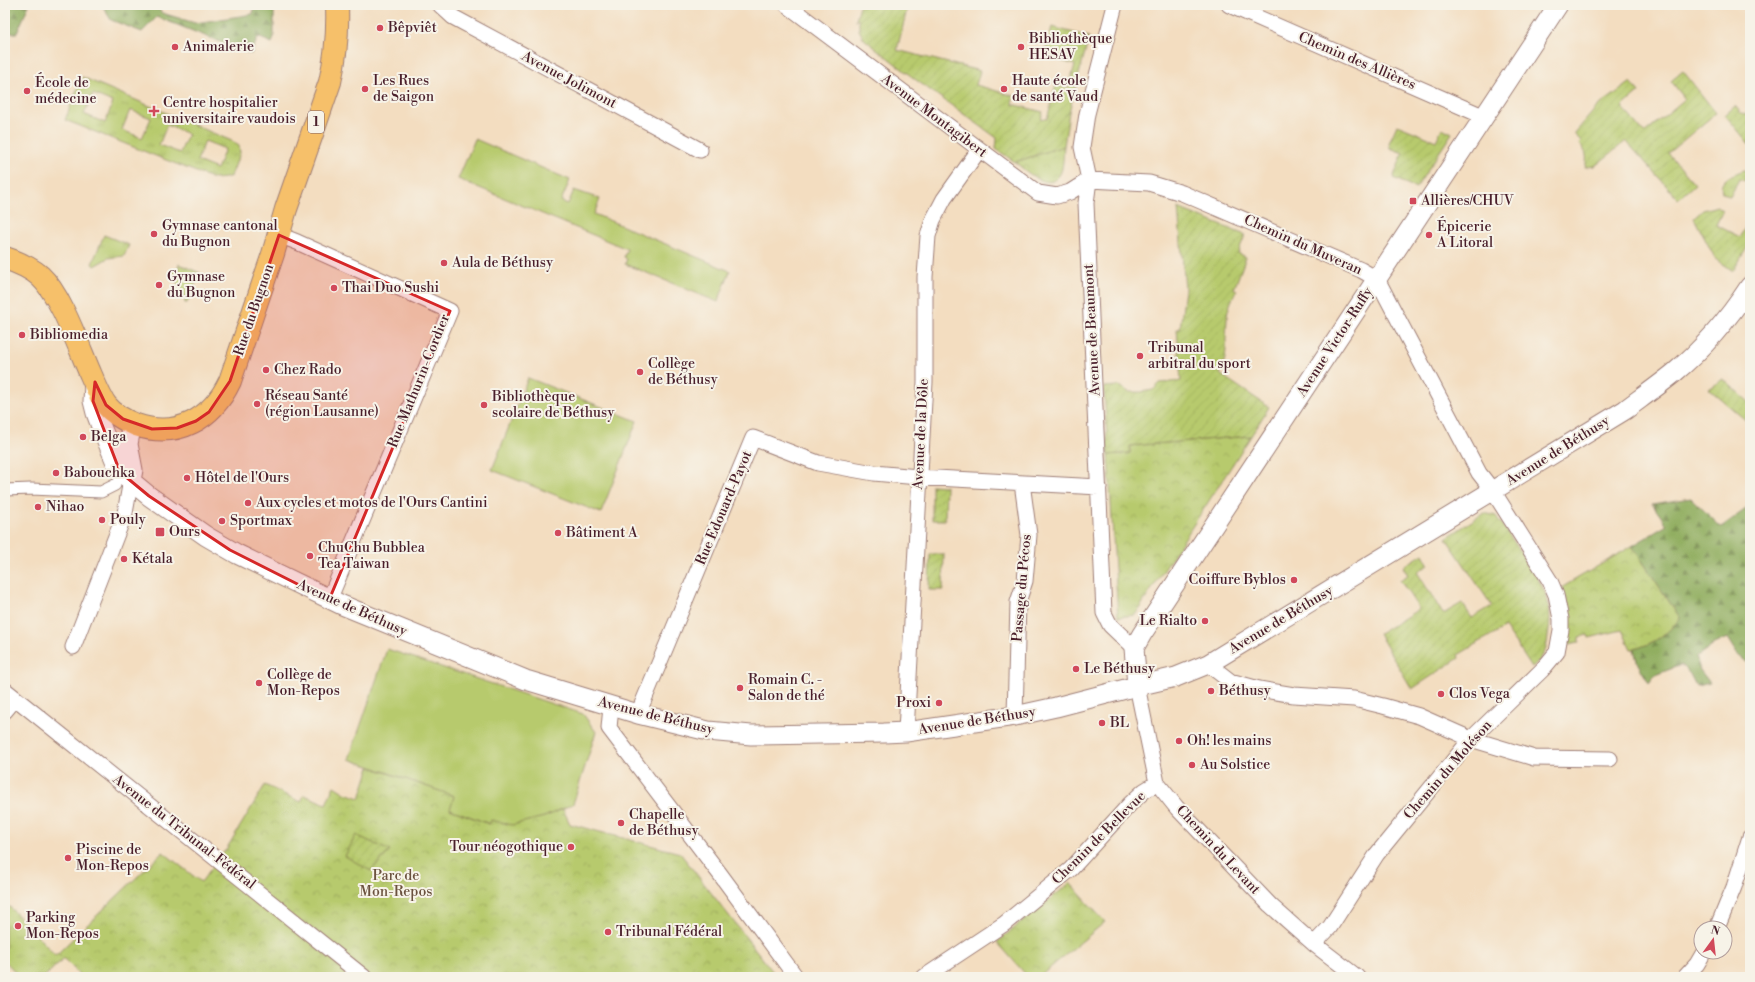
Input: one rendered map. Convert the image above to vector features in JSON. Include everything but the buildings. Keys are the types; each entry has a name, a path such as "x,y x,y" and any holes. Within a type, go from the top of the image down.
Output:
{"main road":[{"name":"Rue du Bugnon","path":"142,426 177,428 196,421 209,412 224,393 234,370 279,235 286,209 330,82 334,66 338,32 336,5"},
{"path":"5,258 21,264 40,276 53,292 106,405 123,419 142,426"}],"street":[{"name":"Avenue Jolimont","path":"440,5 453,17 700,150"},
{"name":"Avenue Montagibert","path":"787,5 1038,193 1057,196 1070,192 1089,180"},
{"name":"Avenue de Beaumont","path":"1115,5 1087,114 1082,147 1089,180 1086,203 1104,613 1110,625 1134,648"},
{"name":"Chemin des Allières","path":"1228,5 1485,117"},
{"name":"Avenue Victor-Ruffy","path":"1134,648 1558,5"},
{"name":"Avenue de la Dôle","path":"906,732 924,382 925,277 928,236 933,220 944,199 979,150"},
{"name":"Chemin du Muveran","path":"1089,180 1148,183 1182,193 1361,270 1377,279 1479,473 1493,491"},
{"name":"Rue Mathurin-Cordier","path":"279,235 450,311 329,600"},
{"name":"Avenue de Béthusy","path":"94,382 93,401 123,483 149,496 212,540 329,600 526,680 638,714 708,730 751,735 906,732 1015,716 1056,707 1176,677 1208,664 1625,410 1675,373 1714,334 1750,286"},
{"path":"5,490 31,489 101,492 123,483 133,470 128,444 142,426"},
{"name":"Rue Edouard-Payot","path":"638,714 753,438 818,463 874,473 918,477"},
{"path":"918,477 1099,487"},
{"path":"73,647 125,513 123,483"},
{"name":"Passage du Pécos","path":"1015,716 1018,602 1025,581 1029,535 1022,483"},
{"name":"Chemin du Moléson","path":"1314,944 1330,927 1377,854 1471,740 1550,660 1556,652 1561,630 1558,602 1550,581 1493,491"},
{"path":"1134,648 1137,686"},
{"path":"1208,664 1230,681 1259,689 1294,695 1354,699 1376,704 1419,716 1471,740 1534,758 1610,759"},
{"name":"Chemin du Levant","path":"1137,686 1157,783 1178,808 1270,905 1314,944 1358,977"},
{"name":"Avenue du Tribunal-Fédéral","path":"5,711 10,694 364,977"},
{"path":"611,706 609,728 796,977"},
{"name":"Chemin de Bellevue","path":"924,977 1004,924 1071,869 1130,804 1144,791 1157,783"},
{"path":"1720,920 1734,887 1750,836"},
{"path":"1685,977 1699,960"}],"highlighted area":[{"path":"279,235 450,311 329,600 230,550 149,496 120,472 93,401 95,382 106,405 123,419 152,429 177,428 196,421 209,412 230,381"}],"green space":[{"path":"5,5 29,5 17,33 5,33"},
{"path":"102,5 155,5 162,13 195,23 253,14 254,5 274,5 274,38 272,43 258,37 251,54 157,17 142,32 111,20"},
{"path":"860,5 908,5 897,50 980,71 976,85 1014,96 1012,104 1043,112 1041,118 1047,119 1056,85 1068,88 1075,65 1044,56 1052,27 1089,37 1069,112 1064,146 1015,162 996,149 997,138 916,80 864,39 859,30 859,20 856,20"},
{"path":"1683,71 1716,113 1668,153 1695,184 1678,199 1626,141 1595,166 1585,167 1586,154 1579,143 1581,141 1574,134 1597,107 1631,82 1639,92 1622,107 1644,133 1685,99 1671,81"},
{"path":"82,77 234,142 239,146 240,153 231,176 214,179 65,120","holes":["93,94 113,102 105,123 84,114","130,110 151,118 142,138 122,130","167,125 188,134 180,153 159,145","205,141 225,149 217,169 197,161"]},
{"path":"1735,106 1741,113 1747,114 1750,111 1750,145 1725,115"},
{"path":"1397,125 1436,141 1442,128 1452,133 1416,188 1393,178 1403,153 1390,148 1389,143"},
{"path":"475,139 570,180 561,201 568,204 574,190 600,199 594,214 730,271 718,302 625,264 627,259 624,257 627,249 458,179"},
{"path":"1064,146 1063,164 1060,174 1055,180 1050,182 1031,175 1015,162"},
{"path":"1744,170 1750,171 1745,181 1739,179 1730,197 1722,192 1721,187 1725,180"},
{"path":"1717,206 1723,210 1716,225 1740,237 1750,218 1750,243 1733,271 1715,258 1694,218 1703,210"},
{"path":"1178,208 1245,235 1238,253 1246,257 1234,289 1237,290 1228,312 1226,327 1226,353 1220,374 1269,407 1251,436 1130,446 1130,453 1108,455 1104,387 1119,386 1129,392 1141,392 1153,390 1160,383 1181,381 1177,329 1180,329 1185,289"},
{"path":"104,235 129,245 124,256 108,258 94,266 92,264"},
{"path":"179,264 200,273 187,303 185,303 183,295 175,280 169,274 171,270 177,272"},
{"path":"528,378 637,421 601,513 492,470"},
{"path":"1723,379 1750,403 1750,424 1709,389"},
{"path":"1251,436 1135,615 1118,617 1108,455 1130,453 1129,446"},
{"path":"932,485 946,486 945,520 932,520"},
{"path":"1691,498 1721,527 1750,506 1750,665 1737,654 1727,638 1714,644 1696,657 1700,670 1710,683 1696,686 1690,674 1681,665 1655,675 1649,683 1638,664 1634,649 1660,638 1680,618 1632,546 1667,525 1652,504"},
{"path":"1484,513 1496,516 1533,570 1545,592 1550,615 1545,650 1539,661 1532,668 1505,627 1458,655 1459,658 1412,689 1379,634 1419,609 1400,580 1408,575 1403,567 1423,554 1429,565 1417,572 1443,614 1462,603 1472,618 1492,606 1446,538"},
{"path":"1632,546 1680,618 1660,638 1634,649 1631,649 1622,630 1589,638 1588,635 1579,637 1579,642 1569,644 1567,641 1567,608 1561,588"},
{"path":"930,554 944,554 943,590 929,590"},
{"path":"387,649 583,714 596,732 573,804 544,817 512,825 491,820 490,824 450,809 454,796 349,759"},
{"name":"Parc de Mon-Repos","path":"370,767 455,796 450,809 489,824 491,820 544,817 563,809 570,824 680,853 777,977 77,977 79,974 58,953 163,852 201,882 227,848 265,785 301,802 304,795 326,804 334,786 345,793 360,798"},
{"path":"356,835 390,851 371,871 345,856"},
{"path":"1070,883 1105,922 1039,977 1028,977 997,942"},
{"name":"Parking Mon-Repos","path":"9,906 55,955 58,953 64,958 44,977 20,977 5,961 5,910"}],"place":[{"name":"Bêpviêt","path":"380,28"},
{"name":"Animalerie","path":"175,47"},
{"name":"Bibliothèque HESAV","path":"1021,47"},
{"name":"Les Rues de Saigon","path":"365,89"},
{"name":"Haute école de santé Vaud","path":"1004,89"},
{"name":"École de médecine","path":"27,91"},
{"name":"Centre hospitalier universitaire vaudois","path":"154,111"},
{"name":"Allières/CHUV","path":"1413,201"},
{"name":"Gymnase cantonal du Bugnon","path":"154,234"},
{"name":"Épicerie A Litoral","path":"1429,235"},
{"name":"Aula de Béthusy","path":"444,263"},
{"name":"Gymnase du Bugnon","path":"159,285"},
{"name":"Thai Duo Sushi","path":"334,288"},
{"name":"Bibliomedia","path":"22,335"},
{"name":"Tribunal arbitral du sport","path":"1140,356"},
{"name":"Chez Rado","path":"266,370"},
{"name":"Collège de Béthusy","path":"640,372"},
{"name":"Réseau Santé (région Lausanne)","path":"257,404"},
{"name":"Bibliothèque scolaire de Béthusy","path":"484,405"},
{"name":"Belga","path":"83,437"},
{"name":"Babouchka","path":"56,473"},
{"name":"Hôtel de l'Ours","path":"187,478"},
{"name":"Aux cycles et motos de l'Ours Cantini","path":"248,503"},
{"name":"Nihao","path":"38,507"},
{"name":"Pouly","path":"102,520"},
{"name":"Sportmax","path":"222,521"},
{"name":"Ours","path":"160,532"},
{"name":"Bâtiment A","path":"558,533"},
{"name":"ChuChu Bubblea Tea Taiwan","path":"310,556"},
{"name":"Kétala","path":"124,559"},
{"name":"Coiffure Byblos","path":"1294,580"},
{"name":"Le Rialto","path":"1205,621"},
{"name":"Le Béthusy","path":"1076,669"},
{"name":"Collège de Mon-Repos","path":"259,683"},
{"name":"Romain C. - Salon de thé","path":"740,688"},
{"name":"Béthusy","path":"1211,691"},
{"name":"Clos Vega","path":"1441,694"},
{"name":"Proxi","path":"939,703"},
{"name":"BL","path":"1102,723"},
{"name":"Oh! les mains","path":"1179,741"},
{"name":"Au Solstice","path":"1192,765"},
{"name":"Chapelle de Béthusy","path":"621,823"},
{"name":"Tour néogothique","path":"571,847"},
{"name":"Piscine de Mon-Repos","path":"68,858"},
{"name":"Parking Mon-Repos","path":"18,926"},
{"name":"Tribunal Fédéral","path":"608,932"}]}
